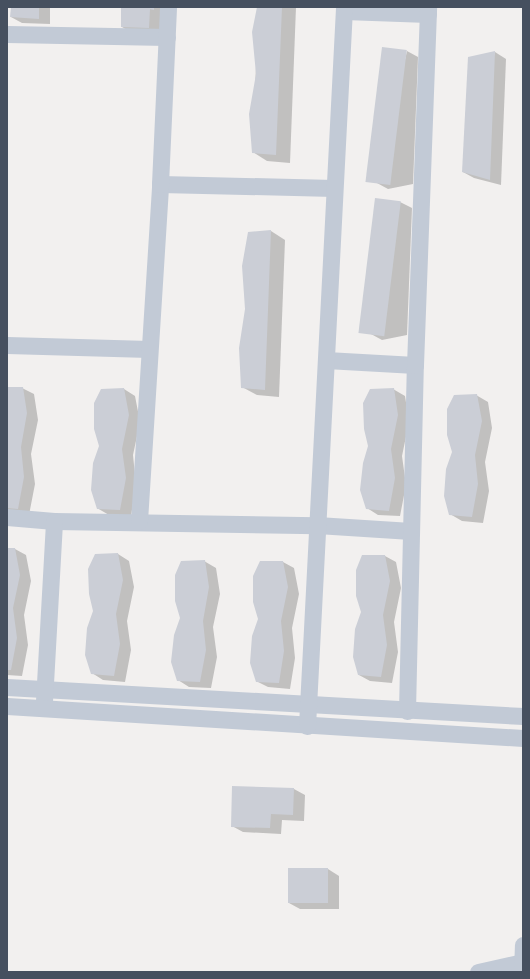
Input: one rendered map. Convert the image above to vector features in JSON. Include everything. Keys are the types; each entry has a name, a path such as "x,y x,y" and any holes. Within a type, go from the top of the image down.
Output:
{"street":[{"path":"139,522 160,184 168,7"},
{"path":"307,726 344,9 428,10 415,365 407,711"},
{"path":"7,34 167,37"},
{"path":"160,184 334,188"},
{"path":"7,345 150,349"},
{"path":"326,360 415,365"},
{"path":"7,517 54,522 139,522 317,526 411,531"},
{"path":"44,708 54,522"},
{"path":"7,686 44,690 309,706 523,716"},
{"path":"7,706 307,726 523,738"},
{"path":"478,972 523,960"}],"building":[{"path":"11,7 39,7 39,19 10,17"},
{"path":"121,7 154,7 154,10 150,9 149,28 121,27"},
{"path":"257,7 282,7 276,155 252,153 249,114 256,74 252,32"},
{"path":"382,47 407,50 390,185 365,182"},
{"path":"495,51 490,180 462,172 468,57"},
{"path":"375,198 401,201 384,336 358,333"},
{"path":"271,230 265,390 241,388 239,348 245,309 242,266 248,232"},
{"path":"7,387 23,387 27,413 21,447 24,477 18,509 7,508"},
{"path":"124,388 129,415 122,449 126,478 120,510 97,509 91,490 93,463 99,446 94,429 94,403 101,389"},
{"path":"394,388 398,415 391,449 395,478 389,511 366,509 360,490 363,463 368,446 364,429 363,403 370,389"},
{"path":"477,394 482,421 475,455 478,484 472,517 449,515 444,496 446,469 452,452 447,435 447,409 454,395"},
{"path":"7,548 15,548 20,575 13,608 17,638 11,670 7,670"},
{"path":"118,553 123,580 116,614 120,644 114,676 91,674 85,655 87,628 93,611 89,594 88,569 95,554"},
{"path":"362,555 385,555 390,581 383,615 387,645 381,677 358,675 353,657 355,629 361,612 356,596 356,570"},
{"path":"205,560 209,587 203,621 206,650 200,682 177,681 171,662 174,635 180,618 175,601 175,575 181,561"},
{"path":"260,561 283,561 288,587 281,621 284,651 279,683 256,682 250,663 252,636 258,619 253,602 253,576"},
{"path":"232,786 294,788 293,815 271,814 270,828 231,827"},
{"path":"288,868 328,868 328,903 288,903"}]}
